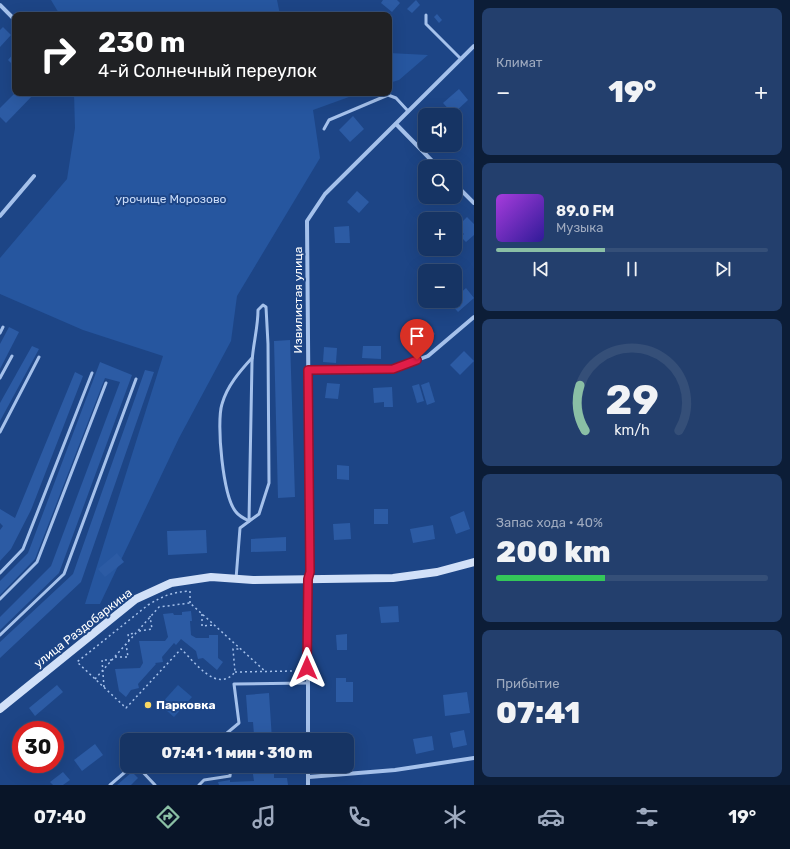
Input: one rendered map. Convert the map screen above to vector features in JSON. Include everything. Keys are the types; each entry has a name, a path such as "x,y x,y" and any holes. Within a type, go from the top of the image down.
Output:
{"street":[{"path":"0,4 12,17"},
{"name":"Извилистая улица","path":"308,733 308,579 310,572 307,221 325,194 474,46"},
{"path":"396,124 431,160"},
{"path":"0,216 34,176"},
{"path":"462,191 474,203"},
{"path":"308,370 393,369 428,356 474,317"},
{"name":"улица Раздобаркина","path":"0,709 136,599 170,583 211,577 236,579 393,578 437,572 474,562"},
{"path":"309,777 395,770 474,758"},
{"path":"308,785 309,773"}],"lane":[{"path":"426,15 426,24 461,59"},
{"path":"324,130 329,120 386,96"},
{"path":"391,96 396,98 408,111"},
{"path":"236,579 240,528 260,514 268,483 268,344 266,307 263,305 258,310 258,331 253,346 252,358 249,521"},
{"path":"0,333 3,327"},
{"path":"0,378 12,356"},
{"path":"0,432 39,357"},
{"path":"249,521 236,512 225,481 219,428 221,405 229,388 252,358"},
{"path":"0,573 23,549 92,373"},
{"path":"0,635 64,574 136,378"},
{"path":"0,599 37,562 106,383"},
{"path":"227,733 238,723 234,684 307,682"},
{"path":"110,785 131,767 138,767 155,785"},
{"path":"199,785 204,780 230,776 232,773"}],"path":[{"path":"241,649 233,649 235,672 230,678 223,680 212,678 181,649 126,708 77,662 148,605 175,591 190,591 190,602 266,672"},
{"path":"95,680 159,606 190,602"},
{"path":"202,614 202,626 215,625"},
{"path":"129,641 128,634 152,629 150,616"},
{"path":"114,657 128,657 126,644"},
{"path":"104,688 102,660 112,660"},
{"path":"235,672 293,671"}],"green space":[{"path":"51,0 277,0 279,12 58,12"},
{"path":"392,53 428,55 399,80 392,82"},
{"name":"урочище Морозово","path":"74,96 352,96 313,110 320,158 237,296 231,341 179,438 100,604 85,604 163,356 83,330 0,294 0,258 67,179 75,128"},
{"path":"178,685 192,697 174,717 160,705"}],"building":[{"path":"383,0 397,0 400,3 392,12 381,3"},
{"path":"416,0 420,5 412,13 407,9"},
{"path":"437,14 442,20 439,23 434,17"},
{"path":"3,27 11,35 0,47 0,30"},
{"path":"12,55 12,64 8,60"},
{"path":"459,89 468,100 459,108 448,108 443,103"},
{"path":"12,96 32,96 6,123 0,117 0,108"},
{"path":"353,116 364,129 350,142 339,130"},
{"path":"357,191 369,202 359,213 347,202"},
{"path":"467,217 474,224 474,235 466,242 462,238 464,234 462,232 462,222"},
{"path":"349,226 350,243 335,243 334,227"},
{"path":"466,288 474,298 458,312 454,308 462,308 462,292"},
{"path":"427,324 435,334 424,344 416,335"},
{"path":"9,327 19,332 0,369 0,344"},
{"path":"290,340 295,497 278,498 274,341"},
{"path":"32,346 39,349 0,421 0,403"},
{"path":"363,346 381,346 381,359 362,358"},
{"path":"324,347 337,348 336,363 323,362"},
{"path":"464,351 474,361 460,375 450,365"},
{"path":"100,362 132,375 59,573 0,630 0,617 51,566 120,382 105,378 35,559 0,595 0,581 28,553"},
{"path":"145,370 154,372 81,582 0,658 0,642 73,574"},
{"path":"75,372 83,376 31,510 11,549 0,561 0,530 3,526 0,523 0,509 15,518"},
{"path":"429,382 435,402 427,405 421,385"},
{"path":"327,383 340,384 338,399 325,398"},
{"path":"419,384 424,401 417,403 412,386"},
{"path":"392,387 393,407 384,407 384,402 374,403 373,388"},
{"path":"337,465 349,466 349,480 337,479"},
{"path":"374,509 388,509 388,524 374,524"},
{"path":"464,511 470,529 456,534 450,517"},
{"path":"350,523 351,539 334,540 333,524"},
{"path":"433,525 435,539 413,543 410,529"},
{"path":"206,530 207,553 168,555 167,531"},
{"path":"286,537 286,551 251,552 251,539"},
{"path":"117,553 124,562 105,577 98,569"},
{"path":"398,606 399,622 381,623 379,607"},
{"path":"191,611 191,635 196,638 209,638 209,635 218,635 218,658 223,662 217,670 203,658 198,659 196,651 181,639 176,645 174,643 162,657 163,662 155,663 156,664 138,684 139,688 131,690 126,697 119,691 115,669 140,668 143,663 139,641 165,641 168,637 163,614 173,613 174,615 182,615 182,612"},
{"path":"347,634 347,650 337,650 336,635"},
{"path":"336,678 346,678 346,682 353,682 353,702 336,702"},
{"path":"57,685 63,692 35,716 29,708"},
{"path":"467,692 470,713 445,716 443,695"},
{"path":"269,693 272,733 254,733 253,722 248,722 246,695"},
{"path":"464,730 467,745 453,748 450,733"},
{"path":"432,736 434,750 416,754 413,739"},
{"path":"95,744 103,755 82,771 74,760"},
{"path":"62,773 64,773 70,780 63,785 53,785 50,782"},
{"path":"131,773 133,773 138,778 131,785 117,785"},
{"path":"253,773 274,773 274,778 287,778 288,785 219,785 218,782 230,780 230,782 254,781"}],"place":[{"name":"Парковка","path":"148,705"}],"route":[{"path":"307,668 308,579 310,572 308,370 393,369 417,360"}]}
